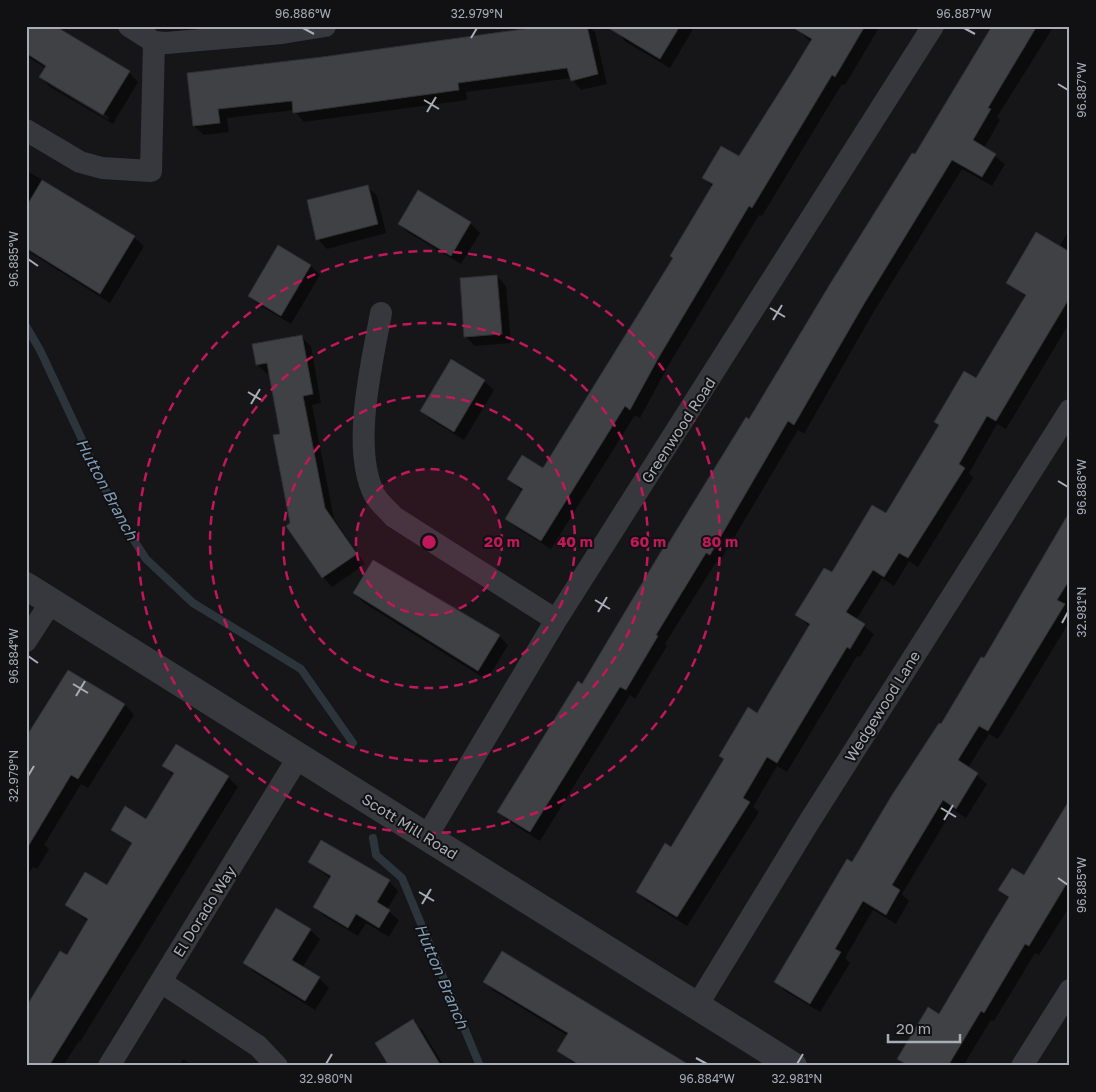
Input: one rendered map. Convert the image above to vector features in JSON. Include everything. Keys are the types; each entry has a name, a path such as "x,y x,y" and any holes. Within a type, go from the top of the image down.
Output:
{"street":[{"path":"129,26 154,42 166,43 326,26"},
{"name":"Greenwood Road","path":"427,836 556,620 933,26"},
{"path":"26,130 80,162 102,168 151,172 154,42"},
{"path":"381,313 371,370 363,447 374,495 394,517 556,620"},
{"name":"Wedgewood Lane","path":"698,1004 809,822 1070,410"},
{"name":"Scott Mill Road","path":"26,586 698,1004 794,1066"},
{"path":"26,641 51,602"},
{"name":"El Dorado Way","path":"109,1066 299,756"},
{"path":"160,982 258,1046 277,1066"},
{"path":"1022,1066 1070,990"}],"building":[{"path":"26,26 55,26 130,71 103,115 39,77 46,66 26,53"},
{"path":"545,26 587,26 598,74 571,81 567,68 458,83 459,90 293,113 292,101 218,109 220,123 193,126 187,73 322,57"},
{"path":"605,26 680,26 660,59"},
{"path":"790,26 865,26 835,77 832,75 752,208 749,206 659,357 630,410 625,406 541,541 505,519 523,489 507,479 522,455 543,468 673,258 670,256 713,184 702,178 721,146 739,156 792,72 812,39"},
{"path":"992,26 1037,26 988,108 991,109 973,140 996,154 982,177 952,160 864,304 794,425 788,421 710,555 706,553 656,635 658,636 626,690 620,687 530,832 497,812 578,681 582,684 663,548 665,549 746,417 749,419 830,284 912,153 915,154"},
{"path":"42,180 135,236 100,294 26,248 26,207"},
{"path":"368,185 378,224 316,240 307,200"},
{"path":"418,190 471,222 451,256 398,224"},
{"path":"1036,232 1070,252 1070,297 996,421 987,416 959,464 965,468 908,558 899,553 884,577 873,570 846,612 865,624 850,649 847,647 777,763 767,757 743,798 750,802 677,917 636,892 665,843 671,847 724,759 719,756 748,707 757,713 810,624 795,615 824,568 832,572 872,505 886,513 939,425 934,422 964,371 976,378 1026,295 1006,283"},
{"path":"278,245 311,265 281,316 248,296"},
{"path":"497,275 502,334 464,337 460,278"},
{"path":"302,335 313,394 303,396 325,508 357,554 322,578 286,526 290,523 273,435 280,434 267,363 256,365 252,344"},
{"path":"451,359 485,380 454,432 420,411"},
{"path":"1070,511 1070,579 1057,600 1065,604 988,731 979,726 958,760 978,773 956,809 943,800 892,885 900,890 886,915 863,901 835,949 841,952 810,1004 774,982 847,859 852,862 892,795 939,723 941,724 981,657 984,658"},
{"path":"373,560 500,635 478,671 353,593"},
{"path":"68,670 125,704 78,779 71,775 26,850 26,737"},
{"path":"176,744 229,776 49,1066 26,1066 26,1007 60,951 67,955 88,919 65,905 85,872 107,885 132,843 111,830 125,806 146,819 174,773 162,766"},
{"path":"1070,799 1070,878 1029,946 1025,944 984,1013 981,1011 948,1066 909,1066 897,1059 928,1007 939,1014 1009,897 998,890 1012,868 1024,875"},
{"path":"321,840 390,880 377,902 390,910 379,928 356,914 348,928 313,907 331,876 308,862"},
{"path":"276,908 311,929 292,960 320,977 305,1001 243,963"},
{"path":"502,951 691,1066 581,1066 557,1051 568,1033 483,982"},
{"path":"413,1019 441,1066 389,1066 375,1043"}],"waterway":[{"name":"Hutton Branch","path":"26,326 40,350 117,514 146,559 193,603 301,669 353,743"},
{"name":"Hutton Branch","path":"373,838 376,855 402,878 480,1066"}]}
